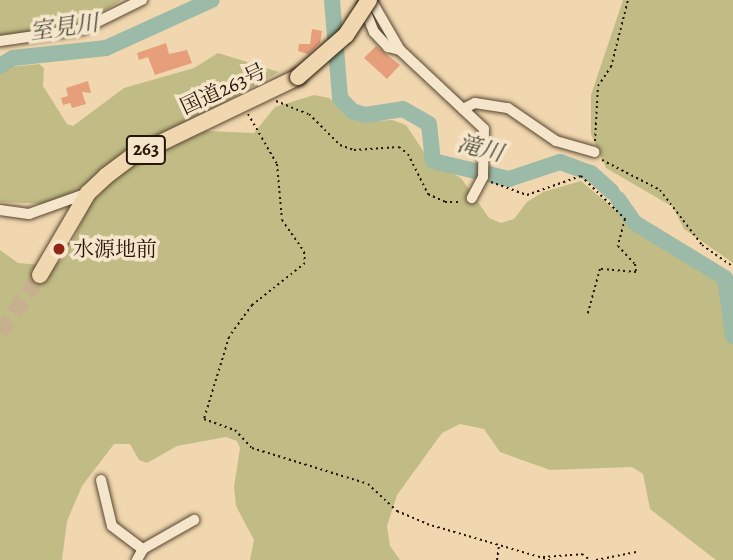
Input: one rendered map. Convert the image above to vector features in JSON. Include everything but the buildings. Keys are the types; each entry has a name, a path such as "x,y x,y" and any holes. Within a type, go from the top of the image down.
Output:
{"highway":[{"name":"国道263号","path":"40,275 88,193 131,158 298,77 346,35 370,0"}],"street":[{"path":"0,41 83,29 142,0"},
{"path":"361,0 374,32 388,47 400,50"},
{"path":"370,0 400,50 484,129 485,161 482,178 472,198"},
{"path":"463,109 475,103 508,108 556,141 594,152"},
{"path":"0,211 29,214 53,209 88,193"},
{"path":"101,480 112,526 143,549"},
{"path":"137,560 143,549 194,520"}],"path":[{"path":"628,0 611,67 598,86 594,152 605,164 660,190 702,244 733,267"},
{"path":"262,95 309,114 340,145 354,150 399,147 408,154 428,194 445,202 472,198"},
{"path":"243,104 277,164 282,220 304,252 305,263 252,305 229,337 204,419 235,430 252,448 368,485 397,510 427,524 550,560"},
{"path":"482,178 527,195 581,176 613,203 625,219 619,252 638,268 632,275 613,267 600,269 587,316"},
{"path":"497,560 499,545"},
{"path":"596,560 636,552"},
{"path":"543,558 544,554 582,554 590,560"}],"shaded area":[{"path":"0,0 121,0 84,24 0,38"},
{"path":"623,0 733,0 733,263 684,229 673,207 606,168 591,134 591,95"},
{"path":"218,53 279,72 185,124 78,194 50,204 0,202 0,74 10,67 39,64 44,68 43,86 67,124 73,126 124,88 194,68"},
{"path":"314,95 329,98 360,122 392,120 406,125 430,161 461,178 489,218 501,223 514,219 527,202 543,192 581,181 651,240 717,276 733,301 733,560 716,560 650,509 643,474 632,467 550,470 500,452 484,429 460,424 442,433 397,495 387,526 390,546 400,560 250,560 254,540 236,506 234,487 240,448 237,441 226,437 177,446 147,463 139,460 130,444 114,444 82,486 67,521 62,560 0,560 0,250 18,263 54,266 65,257 93,198 127,166 188,135 207,131 254,133 275,107"}],"waterway":[{"name":"室見川","path":"0,66 13,58 106,48 212,0"},
{"name":"滝川","path":"332,0 340,98 352,111 365,115 403,109 429,124 433,161 509,179 560,162 591,173 612,192"},
{"name":"滝川","path":"618,199 635,223 725,278 733,336"}],"tunnel":[{"path":"0,333 40,275"}],"place":[{"name":"水源地前","path":"59,249"}]}
